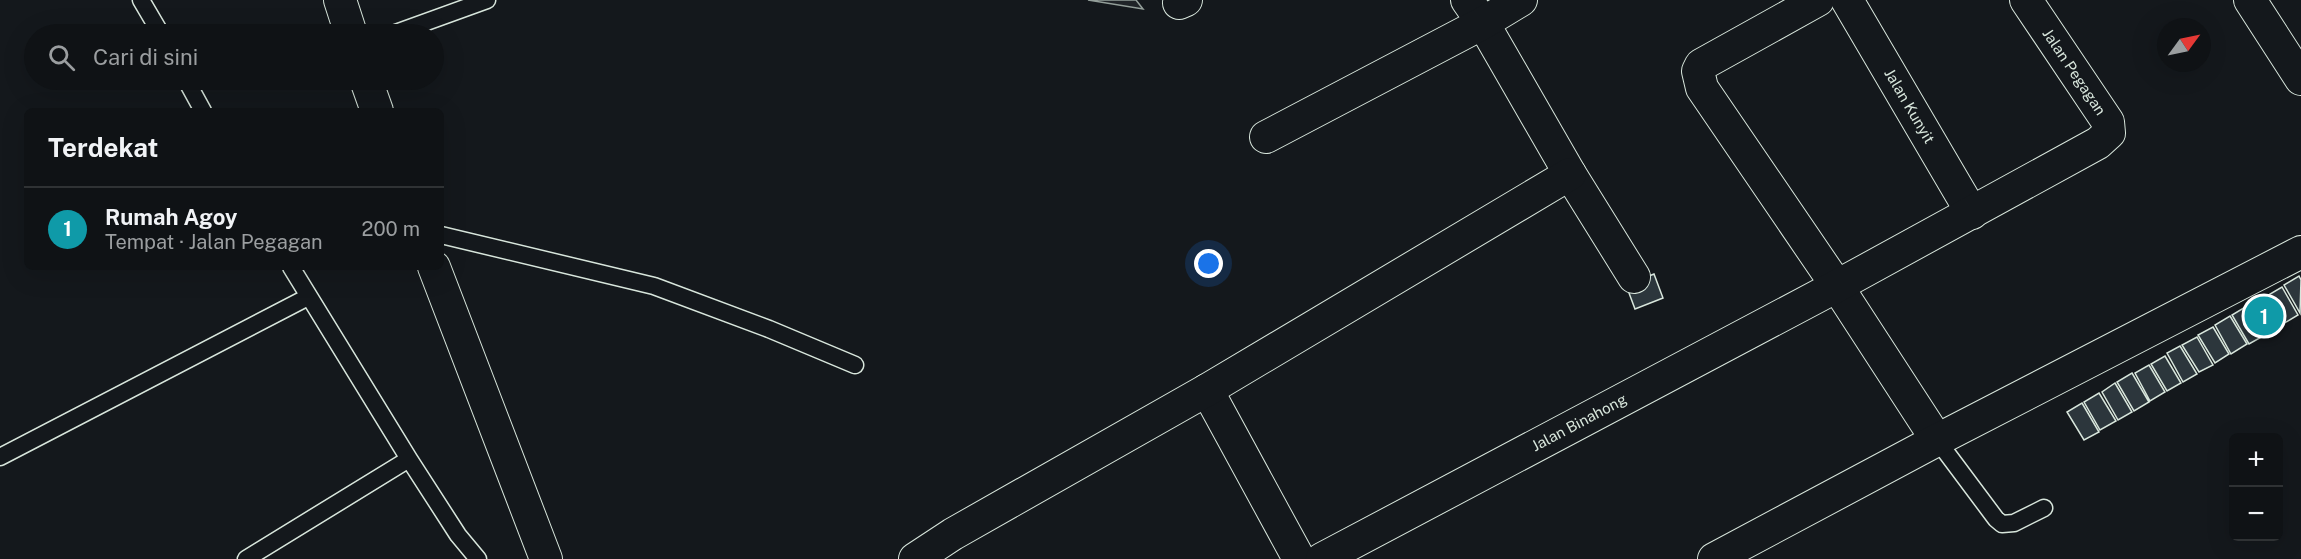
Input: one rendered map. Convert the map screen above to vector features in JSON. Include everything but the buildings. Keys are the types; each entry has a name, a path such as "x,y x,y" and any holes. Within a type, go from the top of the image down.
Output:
{"street":[{"path":"340,0 348,24"},
{"path":"1266,137 1475,12 1521,0"},
{"path":"1818,0 1701,65 1698,71 1702,88 1838,286 1937,440"},
{"name":"Jalan Kunyit","path":"1847,0 1972,213"},
{"name":"Jalan Pegagan","path":"2026,0 2108,122 2109,134 2098,143"},
{"path":"2250,0 2301,79"},
{"path":"1475,12 1570,174 1634,277"},
{"path":"370,90 376,108"},
{"name":"Jalan Binahong","path":"1322,559 1838,286 2098,143"},
{"path":"915,559 953,534 1207,390 1570,174"},
{"path":"1714,559 1937,440 2301,252"},
{"path":"435,270 546,559"},
{"path":"1207,390 1299,559"}],"lane":[{"path":"141,0 154,24"},
{"path":"421,24 487,0"},
{"path":"191,90 201,108"},
{"path":"444,237 654,286 769,329 855,365"},
{"path":"293,270 409,459 458,535 478,559"},
{"path":"0,458 308,297"},
{"path":"1937,440 2002,524 2014,524 2044,508"},
{"path":"246,559 409,459"}],"shaded area":[{"path":"1088,0 1136,0 1143,9"}],"place":[{"name":"Rumah Agoy","path":"2264,316"}]}
